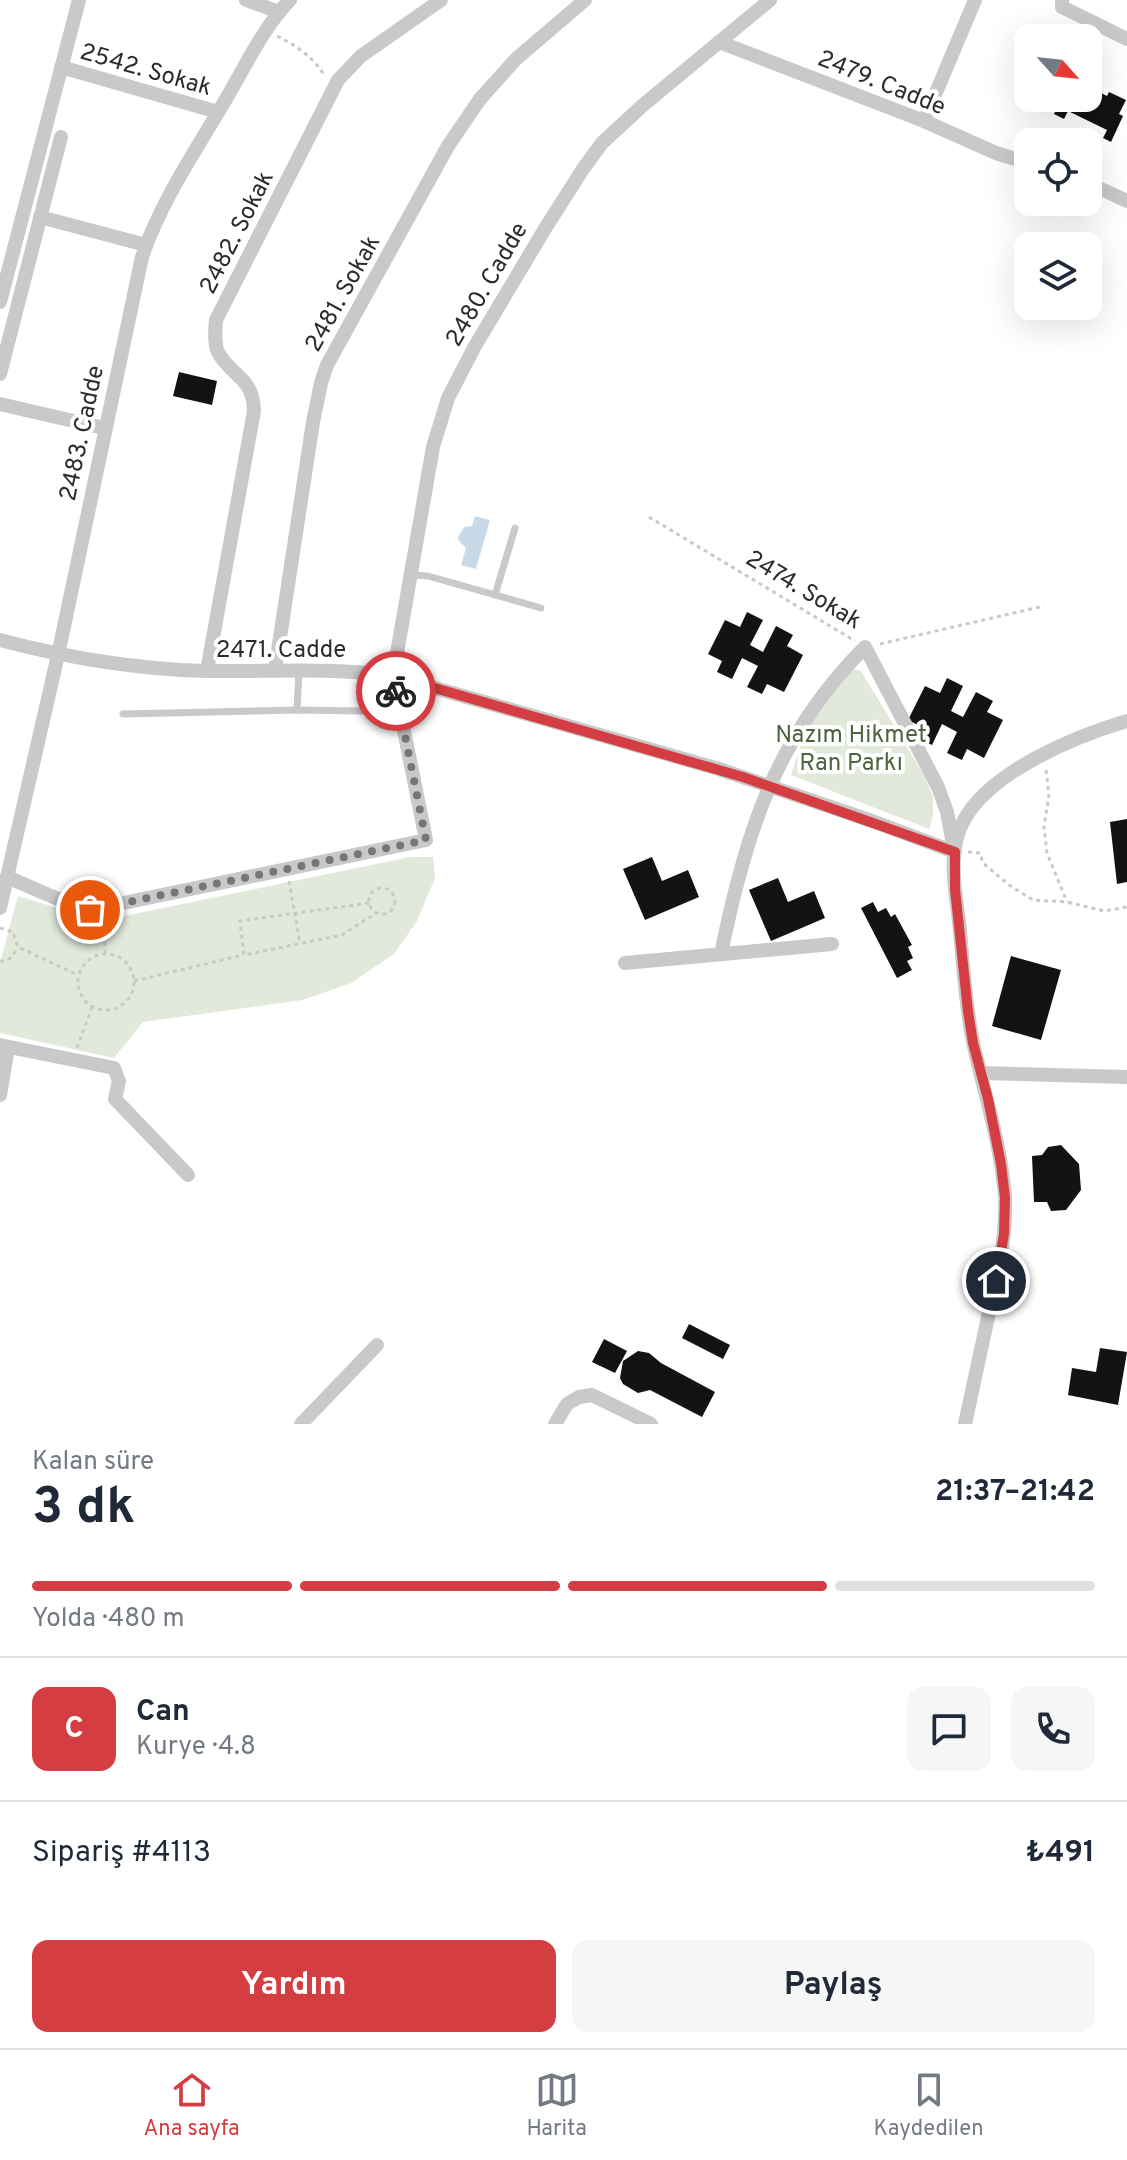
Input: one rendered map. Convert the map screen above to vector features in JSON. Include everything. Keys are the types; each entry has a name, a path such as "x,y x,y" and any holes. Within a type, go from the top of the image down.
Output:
{"street":[{"path":"0,302 79,0"},
{"path":"246,0 279,12"},
{"name":"2483. Cadde","path":"0,908 146,245 176,183 266,30 290,0"},
{"name":"2482. Sokak","path":"207,671 254,411 254,396 247,384 217,350 216,320 345,71 361,56 441,0"},
{"name":"2481. Sokak","path":"275,670 313,422 327,365 448,146 480,99 516,59 585,0"},
{"name":"2480. Cadde","path":"393,676 439,423 461,372 563,199 602,143 770,0"},
{"path":"924,121 975,0"},
{"path":"1062,0 1062,7 1127,39"},
{"name":"2479. Cadde","path":"719,42 1014,159"},
{"name":"2542. Sokak","path":"61,67 218,112"},
{"path":"0,374 61,137"},
{"path":"1102,189 1127,201"},
{"path":"40,217 146,245"},
{"path":"11,259 29,263"},
{"path":"0,404 104,428"},
{"name":"2471. Cadde","path":"0,640 58,655 146,667 207,671 349,671 393,676 676,756 955,852"},
{"path":"721,954 744,853 756,816 786,749 843,668 865,647 938,787 955,852"},
{"path":"7,877 90,910 426,840 393,676"},
{"path":"965,1424 996,1281 1004,1234 1005,1198 1001,1164 968,1011 955,889 957,837 971,808 995,785 1044,754 1081,736 1127,721"},
{"path":"625,963 832,944"},
{"path":"0,1095 4,1046 114,1068 119,1081 115,1099 188,1175"},
{"path":"982,1073 1127,1077"},
{"path":"303,1423 377,1345"},
{"path":"555,1424 567,1404 579,1397 592,1395 651,1424"}],"lane":[{"path":"495,595 515,528"},
{"path":"412,575 428,576 541,608"},
{"path":"297,710 299,670"},
{"path":"123,714 361,711"}],"path":[{"path":"266,30 293,44 312,59 333,89"},
{"name":"2474. Sokak","path":"649,517 865,647 1044,606"},
{"path":"1044,754 1049,795 1044,827 1047,853 1067,902"},
{"path":"955,852 980,853 983,863 1033,900 1067,902 1104,911 1127,907"},
{"path":"287,869 300,943"},
{"path":"134,981 342,935 376,913 384,914 392,909 395,901 392,893 385,888 377,889 370,895 369,903 376,913"},
{"path":"244,955 240,921 369,903"},
{"path":"90,910 94,927 105,941 105,953"},
{"path":"0,928 13,932 18,947 14,955 0,961"},
{"path":"18,947 78,975"},
{"path":"105,953 122,958 128,964 134,981 128,999 111,1010 92,1007 85,1001 80,993 78,975 88,959 105,953"},
{"path":"73,1060 92,1007"}],"green space":[{"name":"Nazım Hikmet Ran Parkı","path":"854,669 861,671 925,777 933,797 929,829 791,775 814,717 831,692"},
{"path":"410,857 433,857 435,878 417,921 394,954 351,983 303,1000 143,1022 114,1058 0,1033 0,963 18,896 100,921"}],"water":[{"path":"475,516 490,520 476,569 461,565 466,548 458,537 464,527 472,526"}],"building":[{"path":"1109,92 1126,100 1119,114 1123,116 1111,142 1103,138 1107,130 1070,112 1102,112 1102,94 1107,96"},
{"path":"1055,112 1068,112 1064,119"},
{"path":"179,372 217,381 212,405 173,396"},
{"path":"747,612 763,620 750,645 763,652 776,626 793,635 787,646 803,655 784,692 767,684 762,694 747,687 758,666 742,658 732,679 717,672 722,661 708,654 725,620 740,627"},
{"path":"947,678 963,686 951,711 963,717 976,692 993,701 987,712 1003,720 984,758 967,749 962,760 947,753 957,732 942,724 932,745 917,738 922,727 908,720 925,686 940,693"},
{"path":"1127,819 1127,882 1117,884 1110,822"},
{"path":"652,857 662,881 688,870 699,897 645,920 623,869"},
{"path":"778,878 788,902 814,891 825,918 771,941 749,890"},
{"path":"873,902 878,912 886,908 891,917 895,914 912,945 908,947 913,958 907,961 912,970 897,978 861,908"},
{"path":"1011,956 1061,970 1041,1040 992,1026"},
{"path":"1061,1145 1079,1164 1081,1190 1066,1210 1051,1211 1047,1202 1034,1202 1032,1156 1042,1155 1048,1147"},
{"path":"689,1324 730,1345 723,1359 682,1338"},
{"path":"604,1339 627,1351 615,1373 592,1362"},
{"path":"1100,1348 1127,1352 1118,1405 1068,1395 1072,1368 1096,1372"},
{"path":"638,1351 649,1353 661,1363 715,1392 702,1417 650,1390 638,1393 623,1384 620,1378 623,1361"}],"way so far":[{"path":"90,910 426,840 396,691"}],"route":[{"path":"396,691 393,676 743,777 955,852 955,889 968,1011 1001,1164 1005,1198 1004,1234 996,1281"}]}
